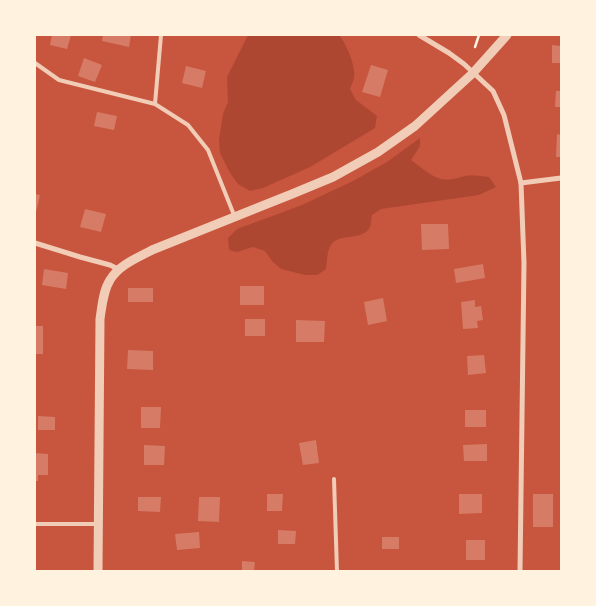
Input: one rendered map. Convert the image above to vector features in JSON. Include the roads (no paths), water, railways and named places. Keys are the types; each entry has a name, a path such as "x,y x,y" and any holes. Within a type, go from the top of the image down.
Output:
{"street":[{"path":"419,35 449,53 493,91 504,115 521,183 524,263 520,571"},
{"path":"98,571 100,319 109,280 118,269 152,250 333,177 378,152 415,126 473,73 507,35"},
{"path":"521,183 561,178"},
{"path":"35,243 118,269"}],"lane":[{"path":"155,104 161,35"},
{"path":"35,63 59,80 155,104 188,125 208,150 235,218"},
{"path":"334,480 337,571"},
{"path":"35,524 98,524"}]}
